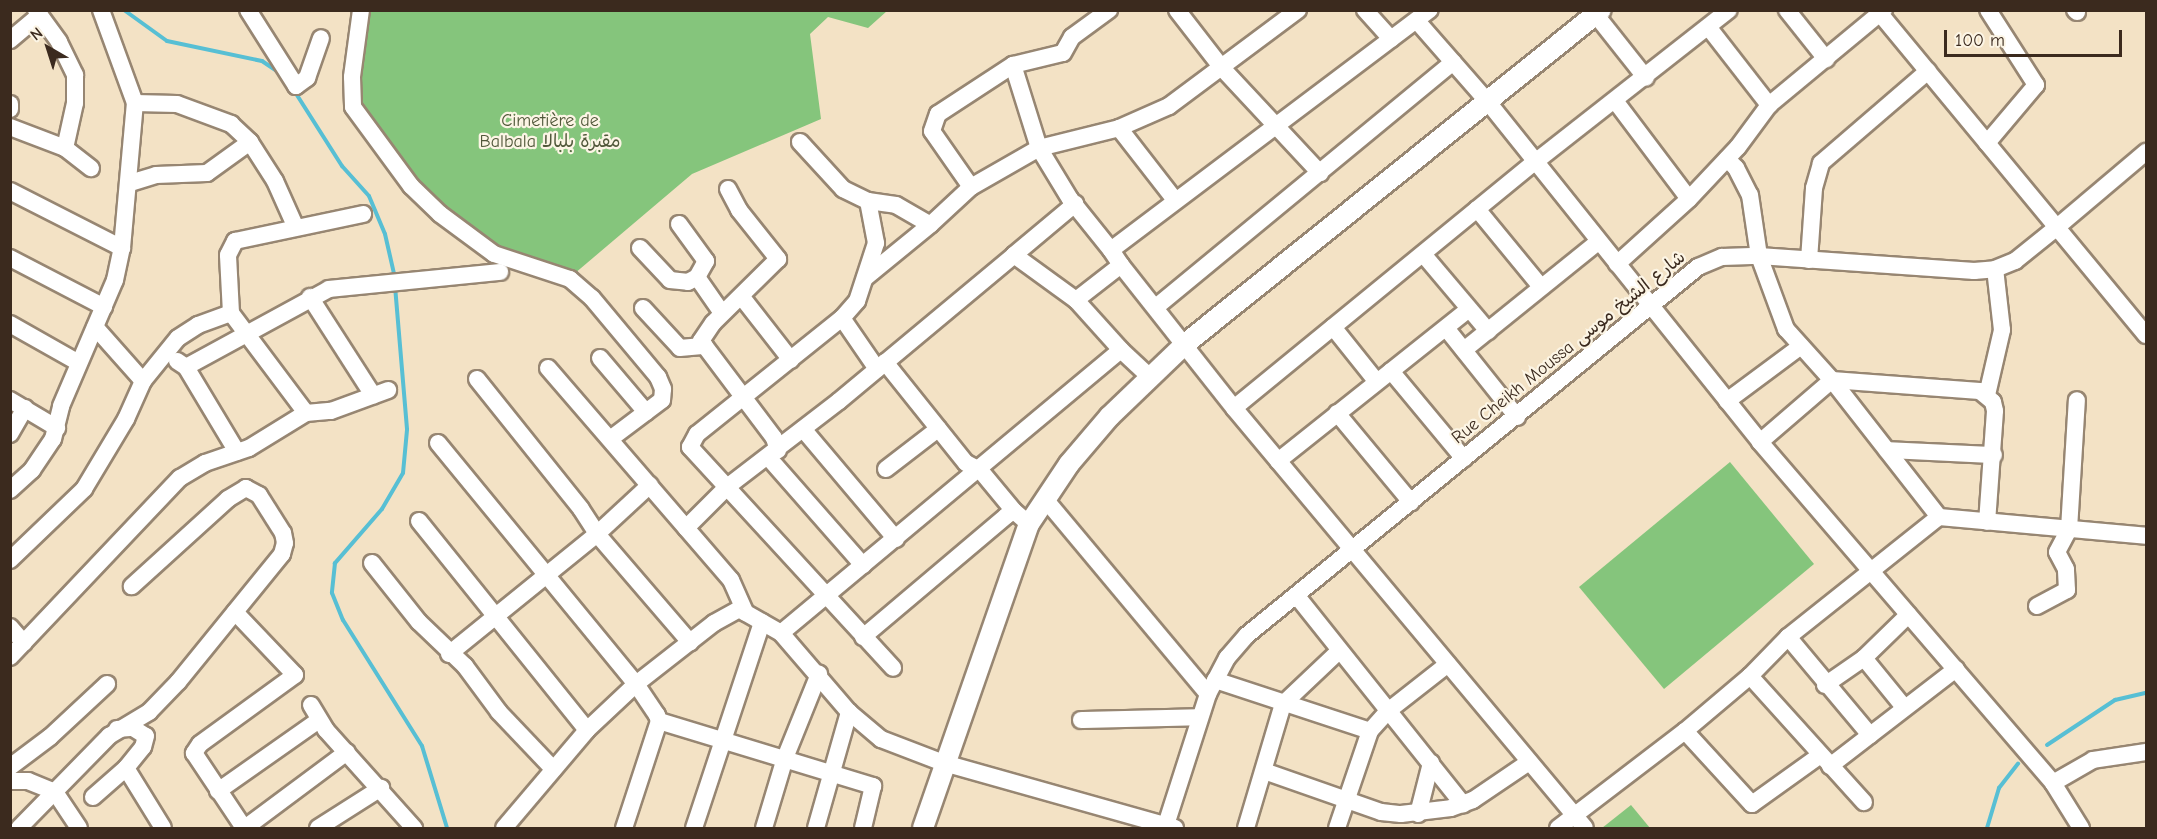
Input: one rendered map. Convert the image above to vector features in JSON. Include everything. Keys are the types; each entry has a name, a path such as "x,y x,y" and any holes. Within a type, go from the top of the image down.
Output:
{"main road":[{"path":"923,828 1029,524 1045,499 1110,416 1149,376 1185,344 1599,13"}],"street":[{"path":"14,481 41,458 57,428 61,406 104,307 122,248 130,183 135,103 101,10"},
{"path":"248,10 296,86 307,78 321,38"},
{"path":"361,10 351,95 357,117 411,186 461,231 508,261 570,279 592,298 662,385 662,400 609,439"},
{"path":"971,187 931,125 938,114 1013,65 1063,53 1072,37 1109,10"},
{"path":"1114,10 1125,10"},
{"path":"865,278 930,225 971,187 1039,148 1119,128 1169,106 1298,10"},
{"path":"1365,10 1391,39"},
{"path":"1234,408 1535,162 1647,78 1729,10"},
{"path":"1787,10 1826,58"},
{"path":"1987,143 2036,85 1988,10"},
{"path":"1180,12 1222,68 1320,173"},
{"path":"1617,264 1689,199 1727,159 1769,105 1880,12 2146,335"},
{"path":"10,40 38,13 75,75 75,103 65,148"},
{"path":"1599,13 1647,78"},
{"path":"1111,250 1423,16 1453,62 1488,102 1760,442 2053,783 2080,828"},
{"path":"1709,28 1769,105"},
{"path":"1156,307 1453,62"},
{"path":"1013,65 1039,148 1075,204 1234,408 1580,822"},
{"path":"1809,260 1814,188 1821,163 1928,71"},
{"path":"1616,102 1689,199"},
{"path":"135,103 177,104 207,113 231,124 250,142 287,202 296,228"},
{"path":"10,104 10,109"},
{"path":"10,127 65,148 91,168"},
{"path":"1119,128 1175,200"},
{"path":"130,183 156,175 207,173 250,142"},
{"path":"800,142 836,184 868,201 896,205 930,225"},
{"name":"Rue Cheikh Moussa شارع الشيخ موسى","path":"1170,827 1200,717 1212,687 1242,641 1352,549 1711,260 1759,256 1974,271 1995,269 2015,261 2146,152"},
{"path":"1727,159 1736,168 1750,195 1759,256 1781,320 1832,380 1939,518"},
{"path":"728,189 739,210 778,260 722,313 701,339 774,438 773,453 863,565"},
{"path":"10,191 122,248"},
{"path":"868,201 876,236 857,301 842,318 690,442 693,451 893,668"},
{"path":"686,528 727,487 803,429 1075,204"},
{"path":"1477,210 1541,287"},
{"path":"306,413 245,335 231,313 229,248 236,241 363,214"},
{"path":"640,248 670,280 687,282 697,278 706,261 679,224"},
{"path":"1464,350 1598,242"},
{"path":"1423,254 1488,331"},
{"path":"1014,255 1076,300 1121,350 1149,376"},
{"path":"10,258 104,307"},
{"path":"1076,300 1121,265"},
{"path":"1987,522 1994,455 1995,411 1987,395 2002,330 1995,269"},
{"path":"186,367 309,297 338,287 500,272"},
{"path":"697,278 722,313"},
{"path":"741,296 791,360"},
{"path":"10,657 160,496 206,463 237,452 306,413 331,411 381,393 309,297"},
{"path":"643,308 680,348 705,346"},
{"path":"1278,461 1469,309"},
{"path":"10,560 84,489 126,419 143,381 168,354 178,338 198,325 231,313"},
{"path":"842,318 971,468 980,470 1014,511 1029,524"},
{"path":"10,324 79,363"},
{"path":"95,327 143,381"},
{"path":"1333,327 1464,459"},
{"path":"1446,327 1517,417"},
{"path":"1727,401 1801,346"},
{"path":"781,633 980,470 1121,350"},
{"path":"168,354 186,367 237,452"},
{"path":"600,358 646,412"},
{"path":"548,368 731,580 746,612"},
{"path":"477,379 581,509 597,534 690,642"},
{"path":"1760,442 1832,380 1970,388 1987,395"},
{"path":"2037,606 2067,590 2066,569 2057,552 2069,529 2077,400"},
{"path":"10,434 18,404 57,428"},
{"path":"1338,414 1411,502"},
{"path":"803,429 896,539"},
{"path":"886,469 938,429"},
{"path":"438,443 636,684 659,722 721,738 873,786 863,828"},
{"path":"1887,450 1994,455"},
{"path":"449,654 494,615 597,534 650,485"},
{"path":"20,828 117,729 159,702 282,554 285,543 254,490 246,488 228,498 132,586"},
{"path":"1045,499 1212,687 1283,704 1370,731"},
{"path":"863,637 1014,511"},
{"path":"1558,828 1580,822 1750,676 1788,637 1939,518 2146,536"},
{"path":"419,521 586,730"},
{"path":"372,563 449,654 465,666 499,712 553,769"},
{"path":"1296,595 1338,652 1463,804"},
{"path":"505,828 586,730 636,684 734,610 746,612 781,633 819,674 849,712 881,740 944,763 1170,827"},
{"path":"235,612 295,675 196,748 196,762 245,828 347,752"},
{"path":"1825,685 1864,658 1908,615"},
{"path":"693,828 721,738 762,621"},
{"path":"10,627 24,643"},
{"path":"1788,637 1825,685 1870,735"},
{"path":"1246,828 1283,704 1338,652"},
{"path":"1864,658 1904,707"},
{"path":"1337,828 1370,731 1388,711 1448,664"},
{"path":"1685,731 1752,804 1870,735 1956,669"},
{"path":"764,828 785,758 819,674"},
{"path":"1750,676 1864,802"},
{"path":"10,767 50,737 107,684"},
{"path":"311,705 319,720 381,788 410,827"},
{"path":"816,828 849,712"},
{"path":"1081,720 1200,717"},
{"path":"218,791 319,720"},
{"path":"624,828 659,722"},
{"path":"93,797 126,768 143,747 146,736 133,728 117,729"},
{"path":"2053,783 2093,760 2146,752"},
{"path":"1264,771 1381,812 1418,814 1463,804 1501,784 1529,762"},
{"path":"1418,814 1431,763"},
{"path":"126,768 163,828"},
{"path":"10,781 28,781 56,792 79,828"},
{"path":"318,828 381,788"}],"green space":[{"name":"Cimetière de Balbala مقبرة بلبالا","path":"365,11 887,11 868,28 828,17 810,34 821,119 692,174 574,274 534,273 419,187 365,123 353,67"},
{"path":"1730,462 1814,564 1664,689 1579,587"},
{"path":"1631,805 1650,828 1602,828"}],"waterway":[{"path":"124,10 167,41 262,61 280,73"},
{"path":"295,92 342,166 369,196 385,234 395,278"},
{"path":"395,286 407,430 403,473 382,509 335,563 332,593 343,620 422,746 447,828"},
{"path":"2047,745 2115,700 2146,693"},
{"path":"1987,828 1999,788 2018,764"}]}
